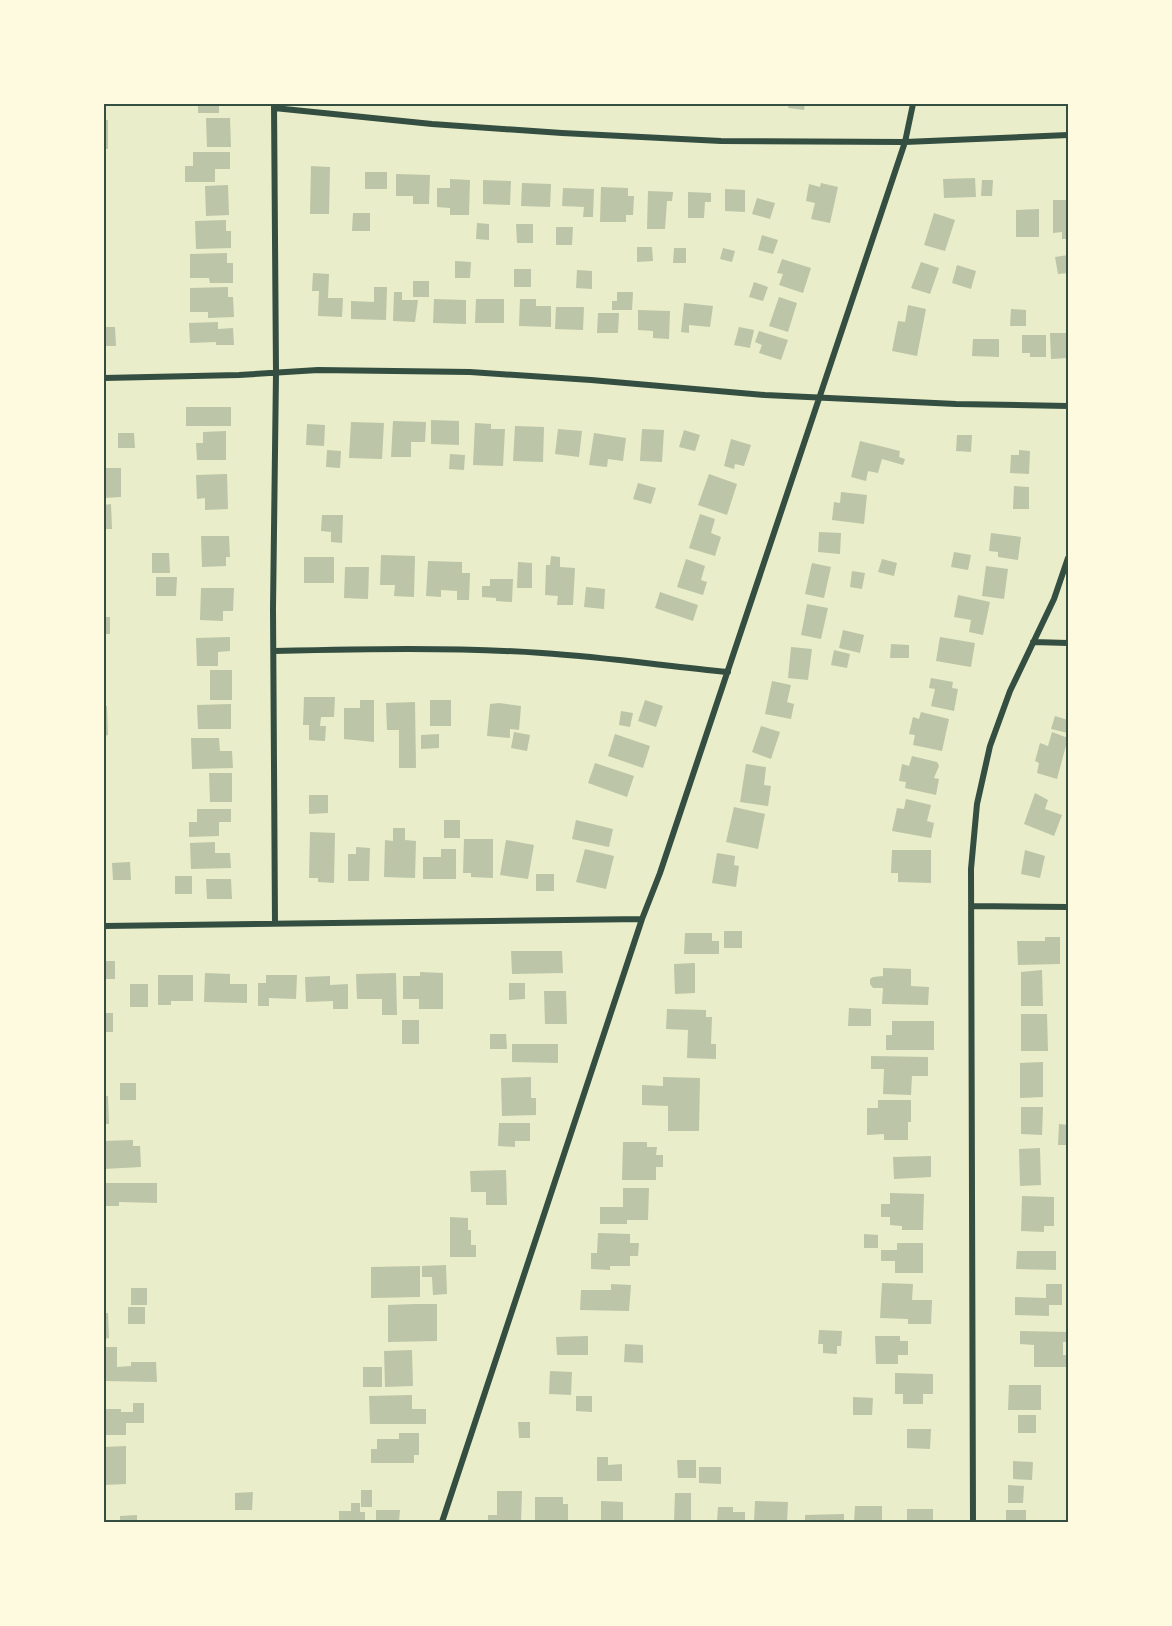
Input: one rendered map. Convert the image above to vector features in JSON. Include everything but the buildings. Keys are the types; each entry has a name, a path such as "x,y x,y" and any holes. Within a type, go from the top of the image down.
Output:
{"street":[{"path":"442,1522 642,919 660,873 905,142 913,104"},
{"path":"275,923 274,106 432,124 562,134 721,141 905,142 1068,135"},
{"path":"104,378 318,370 499,373 819,398 1068,406"},
{"path":"973,1522 973,836 984,771 1000,716 1054,599 1068,558"},
{"path":"1033,642 1068,643"},
{"path":"274,651 377,649 493,651 593,657 728,672"},
{"path":"972,906 1068,907"},
{"path":"104,926 642,919"}]}
